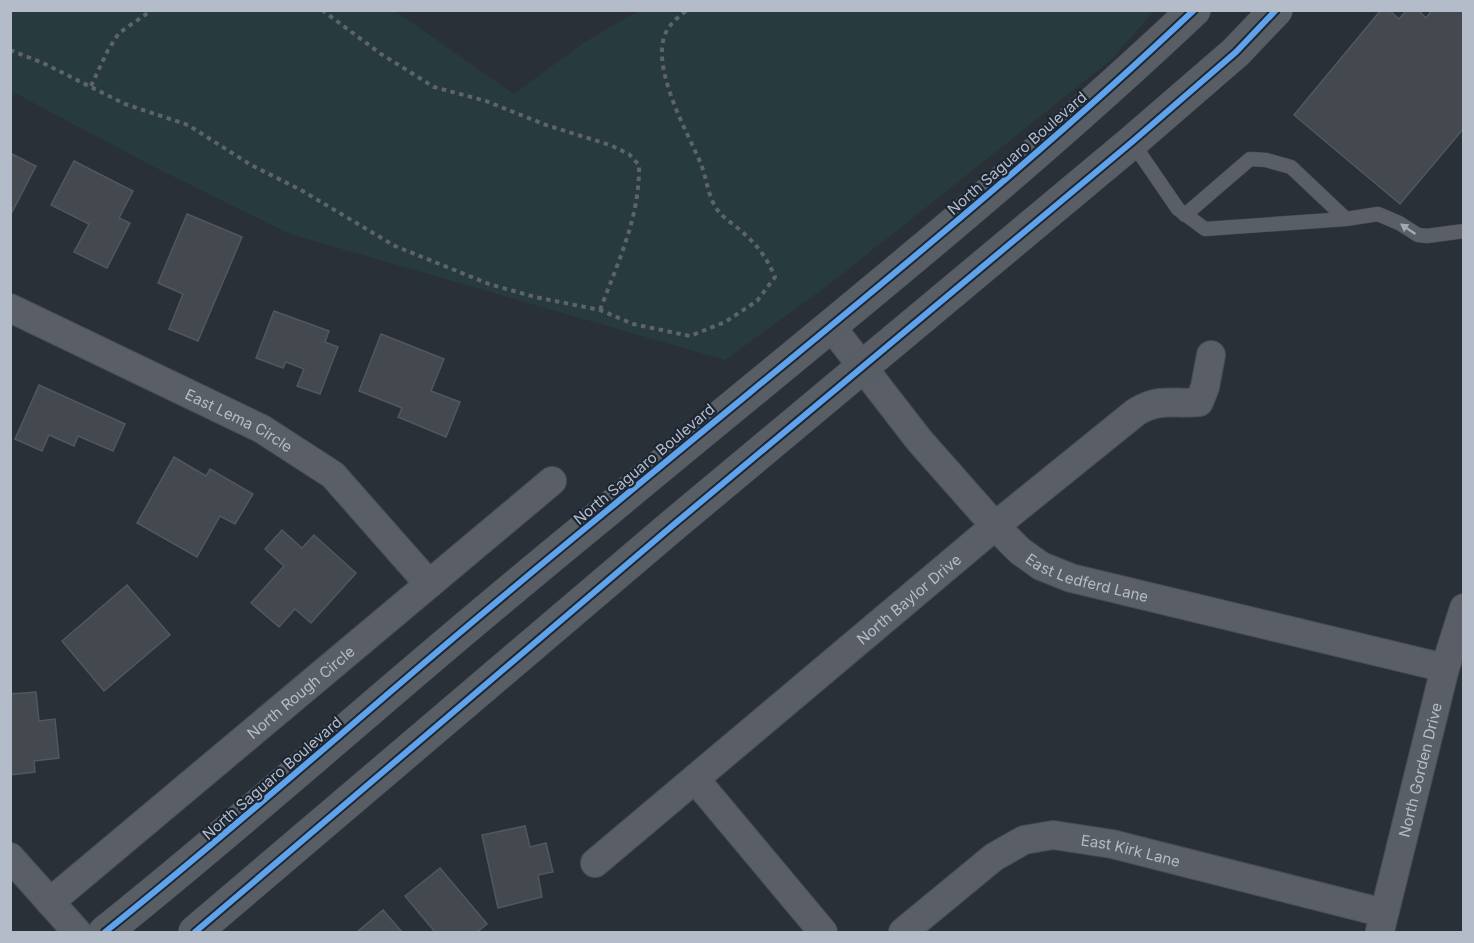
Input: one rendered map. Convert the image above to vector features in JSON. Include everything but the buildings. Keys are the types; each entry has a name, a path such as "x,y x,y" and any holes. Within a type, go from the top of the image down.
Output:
{"main road":[{"name":"North Saguaro Boulevard","path":"105,933 184,869 500,598 830,325 908,264 1148,54 1194,10"},
{"path":"195,933 861,368 913,327 1132,142 1236,52 1276,10"}],"street":[{"name":"East Lema Circle","path":"10,308 262,429 333,475 429,584"},
{"name":"East Ledferd Lane","path":"830,325 861,368 919,440 995,526 1020,551 1041,566 1071,578 1446,668"},
{"name":"North Baylor Drive","path":"595,863 995,526 1136,412 1149,404 1199,402 1205,387 1211,355"},
{"name":"North Rough Circle","path":"50,902 552,481"},
{"name":"North Gorden Drive","path":"1382,923 1446,668 1464,608"},
{"path":"695,779 823,933"},
{"name":"East Kirk Lane","path":"903,933 994,857 1024,840 1053,835 1112,844 1382,923"},
{"path":"10,857 77,933"}],"lane":[{"path":"1132,142 1178,209 1204,229 1347,219 1378,214 1418,235 1464,231"},
{"path":"1185,215 1250,159 1266,160 1291,167 1347,219"}],"path":[{"path":"91,86 119,33 152,10"},
{"path":"322,10 381,54 434,87 503,107 546,125 610,145 629,154 639,165 635,210 621,257 600,310"},
{"path":"10,50 91,86 125,104 188,125 251,165 301,190 395,246 489,284 535,297 600,310 633,324 690,336 725,322 757,301 775,277 767,257 745,234 718,212 669,90 663,64 663,41 669,27 687,10"}],"green space":[{"path":"10,11 395,11 514,94 583,43 638,11 1154,11 1110,61 831,283 725,360 290,234 156,168 11,91"}],"cycle path":[{"path":"105,932 215,842 502,597 979,202 1124,75 1194,10"},
{"path":"195,932 672,526 1132,142 1236,52 1276,10"}]}
